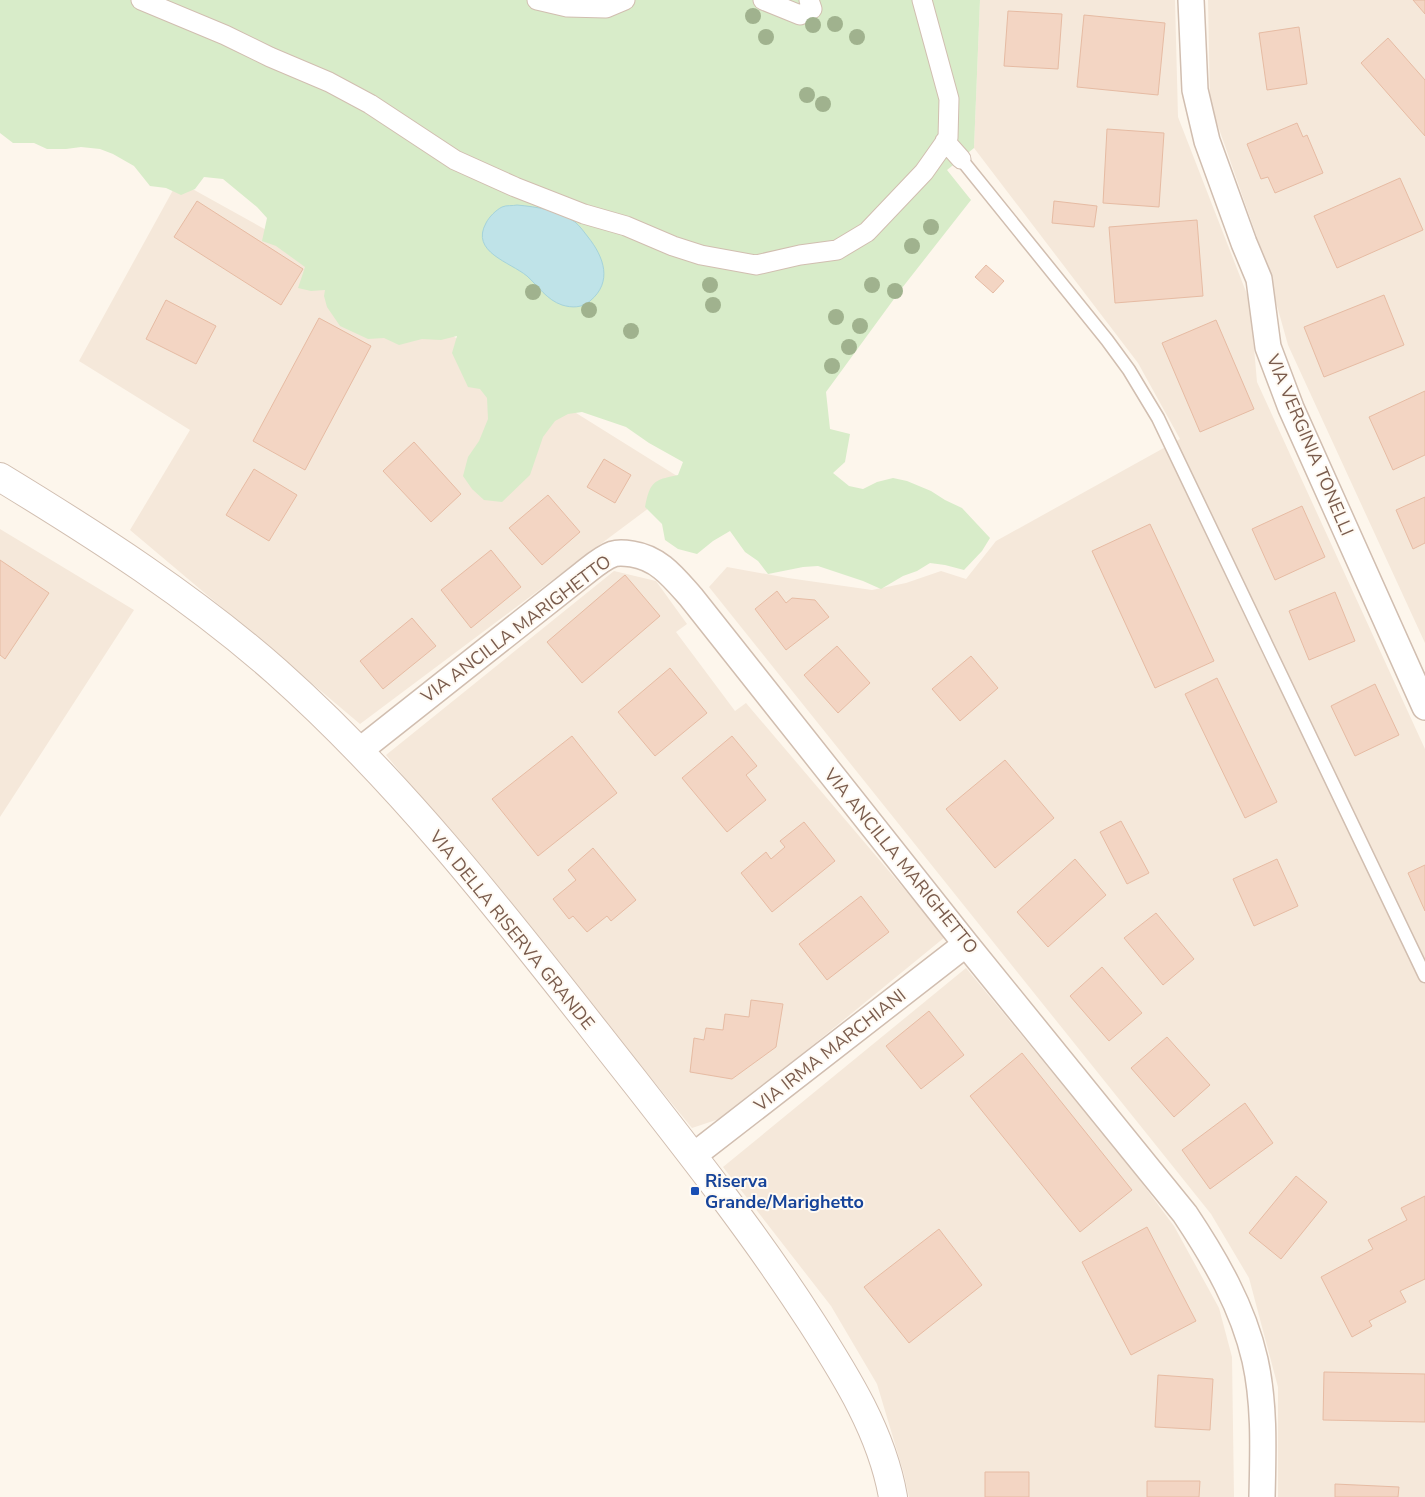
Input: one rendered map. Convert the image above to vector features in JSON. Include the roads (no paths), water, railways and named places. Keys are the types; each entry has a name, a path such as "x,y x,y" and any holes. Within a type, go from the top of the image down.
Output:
{"street":[{"path":"141,0 225,35 270,57 329,82 370,104 455,160 515,187 584,214 626,226 673,246 701,255 756,265 800,255 837,250 867,232 924,172 948,138 949,99 922,0"},
{"path":"537,0 567,7 606,8 624,0"},
{"path":"763,0 800,15 812,9 809,0"},
{"name":"VIA VERGINIA TONELLI","path":"1191,0 1195,90 1207,141 1259,280 1268,347 1291,408 1425,707"},
{"path":"945,142 961,159"},
{"name":"VIA DELLA RISERVA GRANDE","path":"0,477 142,567 209,616 278,673 359,751 443,844 524,942 693,1156 780,1273 838,1364 871,1426 887,1471 893,1497"},
{"name":"VIA ANCILLA MARIGHETTO","path":"359,751 575,580 613,554 623,552 636,554 650,559 670,573 966,944 1185,1214 1213,1257 1236,1304 1256,1361 1262,1417 1262,1497"},
{"name":"VIA IRMA MARCHIANI","path":"693,1156 966,944"}],"lane":[{"path":"961,159 1107,340 1129,370 1158,418 1425,976"}],"water":[{"path":"517,205 547,210 562,215 579,225 594,245 604,269 602,286 590,301 573,307 557,303 527,276 502,261 487,249 483,242 482,233 487,221 502,207"}],"place":[{"name":"Riserva Grande/Marighetto","path":"695,1191"}]}
